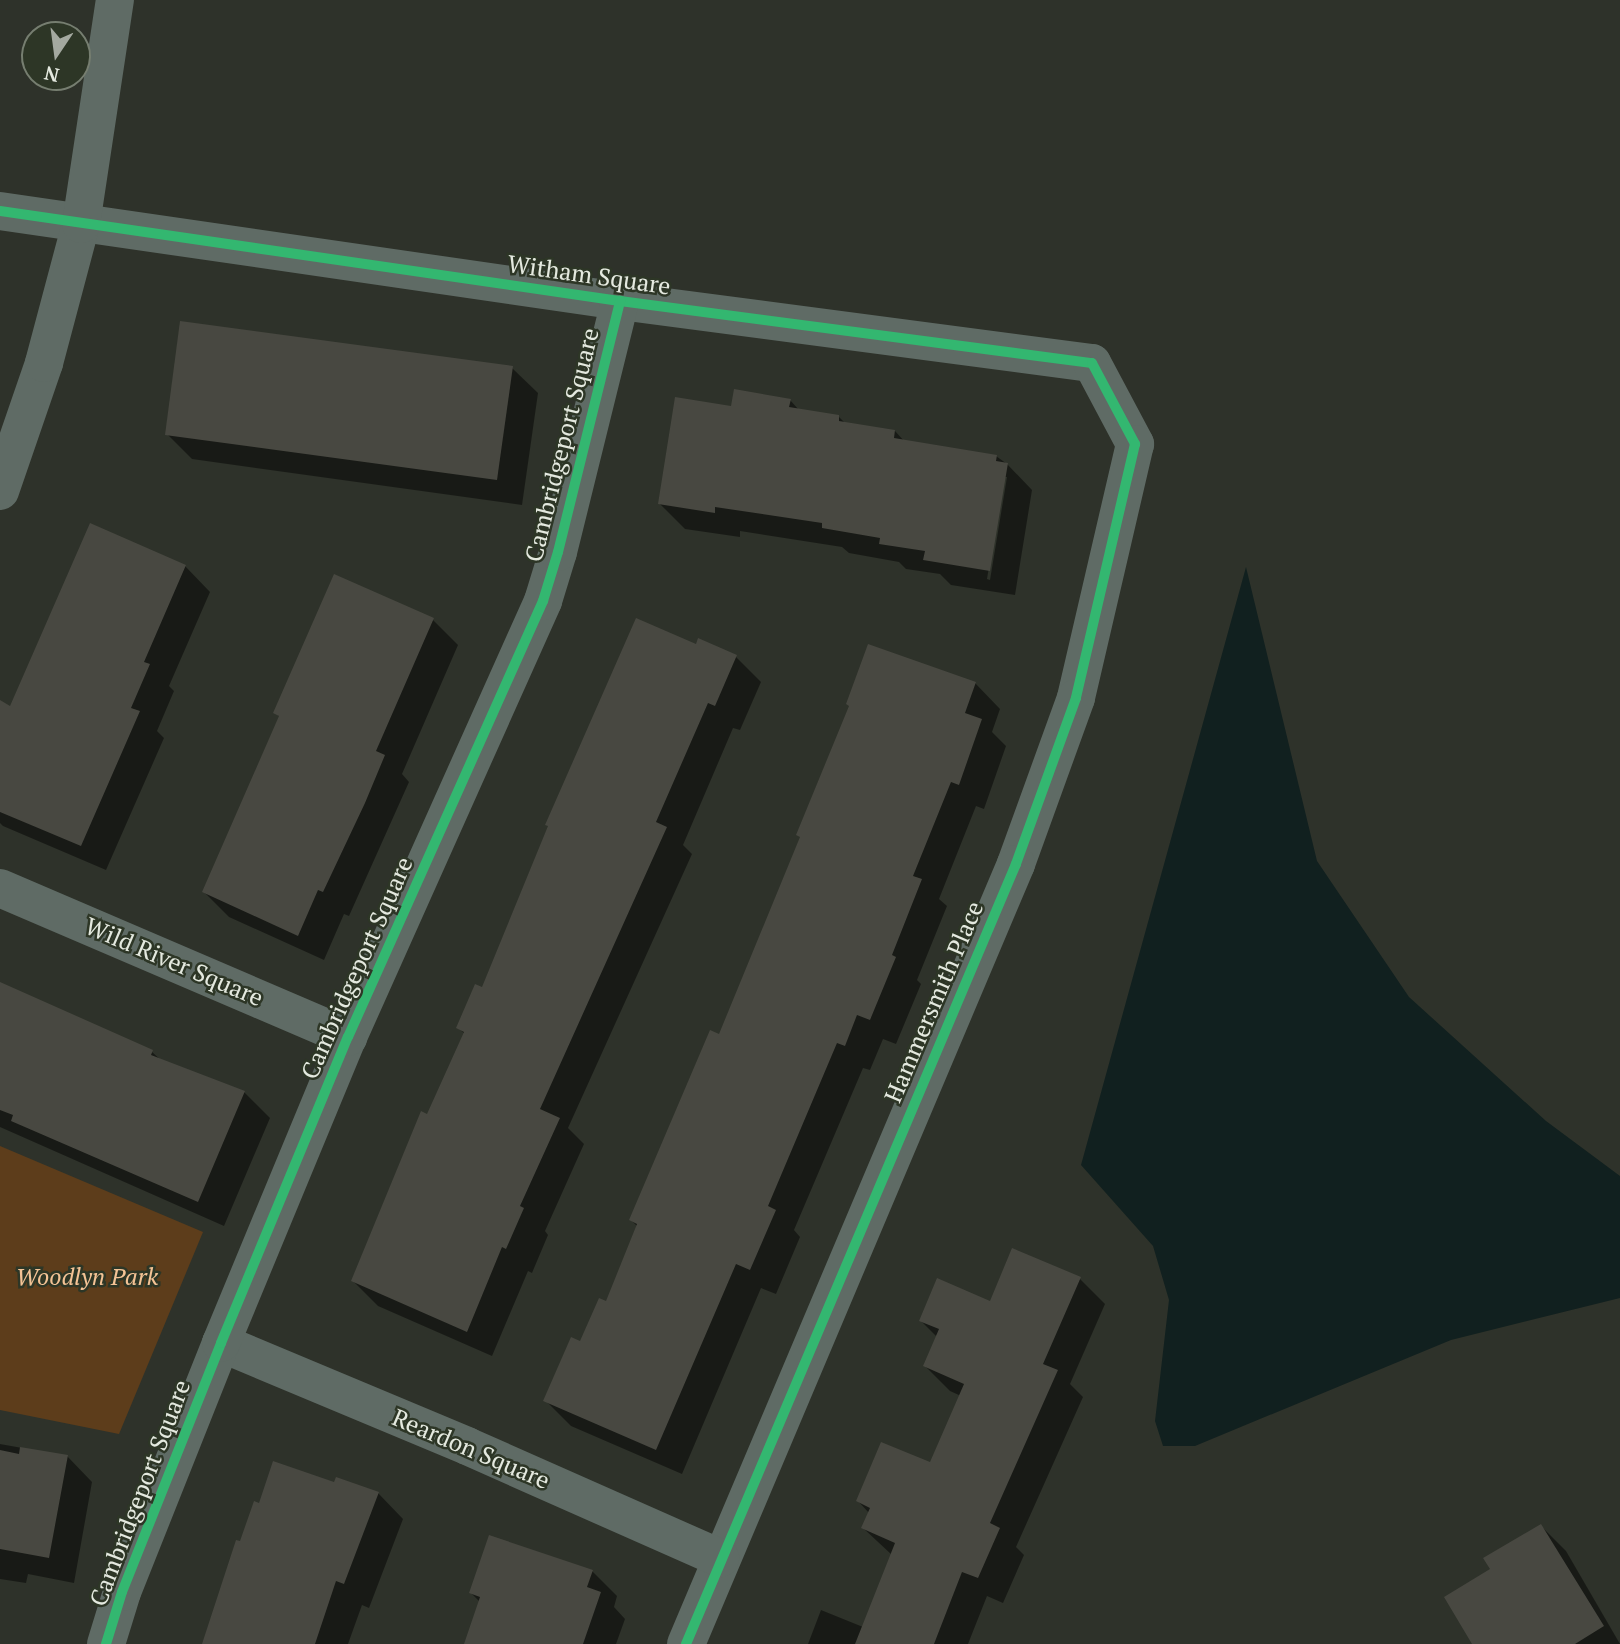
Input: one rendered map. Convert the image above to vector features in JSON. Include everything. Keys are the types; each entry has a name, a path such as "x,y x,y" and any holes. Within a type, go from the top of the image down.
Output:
{"street":[{"path":"0,491 44,363 80,224 115,0"},
{"name":"Witham Square","path":"0,211 620,301 1092,363"},
{"name":"Cambridgeport Square","path":"106,1644 122,1592 221,1343 348,1037 543,601 558,552 620,301"},
{"name":"Hammersmith Place","path":"686,1644 720,1558 1016,864 1076,698 1135,444 1092,363"},
{"name":"Wild River Square","path":"0,888 348,1037"},
{"name":"Reardon Square","path":"221,1343 467,1446 720,1558"}],"green space":[{"name":"Woodlyn Park","path":"0,1146 203,1232 119,1434 0,1410"}],"shaded area":[{"path":"1246,567 1317,861 1409,997 1546,1121 1620,1176 1620,1298 1451,1340 1195,1446 1163,1446 1155,1421 1169,1300 1153,1246 1081,1165"}],"building":[{"path":"180,321 513,366 497,480 165,435"},
{"path":"734,389 791,399 789,407 839,415 839,421 895,430 894,438 997,455 996,461 1008,463 990,571 923,560 925,551 879,544 880,538 822,528 822,523 715,507 715,513 658,504 675,397 731,406"},
{"path":"90,523 186,565 144,662 150,664 131,708 140,711 81,846 0,812 0,700 10,706"},
{"path":"334,574 434,618 376,751 385,755 365,803 323,892 318,890 298,936 202,892 279,716 273,713"},
{"path":"636,618 696,644 698,638 737,655 715,706 708,703 656,822 667,827 540,1109 560,1118 520,1206 524,1208 506,1249 502,1247 467,1332 351,1281 421,1111 427,1114 464,1032 456,1028 475,984 482,987 548,826 545,825"},
{"path":"868,644 976,682 965,713 982,719 959,785 951,782 913,876 922,879 892,955 896,957 870,1020 857,1015 845,1046 837,1043 768,1206 776,1210 750,1270 736,1264 656,1450 543,1401 571,1337 580,1341 599,1298 606,1301 637,1224 629,1220 710,1030 719,1034 800,837 796,835 849,706 846,704"},
{"path":"0,982 153,1050 151,1055 245,1091 198,1202 11,1121 13,1115 0,1110"},
{"path":"1012,1248 1081,1277 1043,1364 1058,1370 990,1523 1000,1528 978,1578 962,1572 934,1644 855,1644 895,1543 861,1528 870,1508 856,1501 881,1442 930,1462 964,1384 923,1366 939,1329 919,1321 937,1278 990,1301"},
{"path":"20,1447 68,1455 49,1558 0,1549 0,1450 19,1454"},
{"path":"273,1461 334,1482 336,1477 379,1492 344,1584 336,1581 315,1644 202,1644 236,1540 240,1541 254,1501 259,1503"},
{"path":"1541,1524 1604,1626 1575,1644 1472,1644 1444,1597 1490,1569 1483,1558"},
{"path":"489,1535 593,1570 587,1587 601,1592 583,1644 464,1644 480,1597 469,1593"}],"cycle path":[{"path":"0,211 620,301 1092,363 1135,444 1076,698 1016,864 686,1644"},
{"path":"106,1644 122,1592 221,1343 348,1037 543,601 558,552 620,301"}]}
